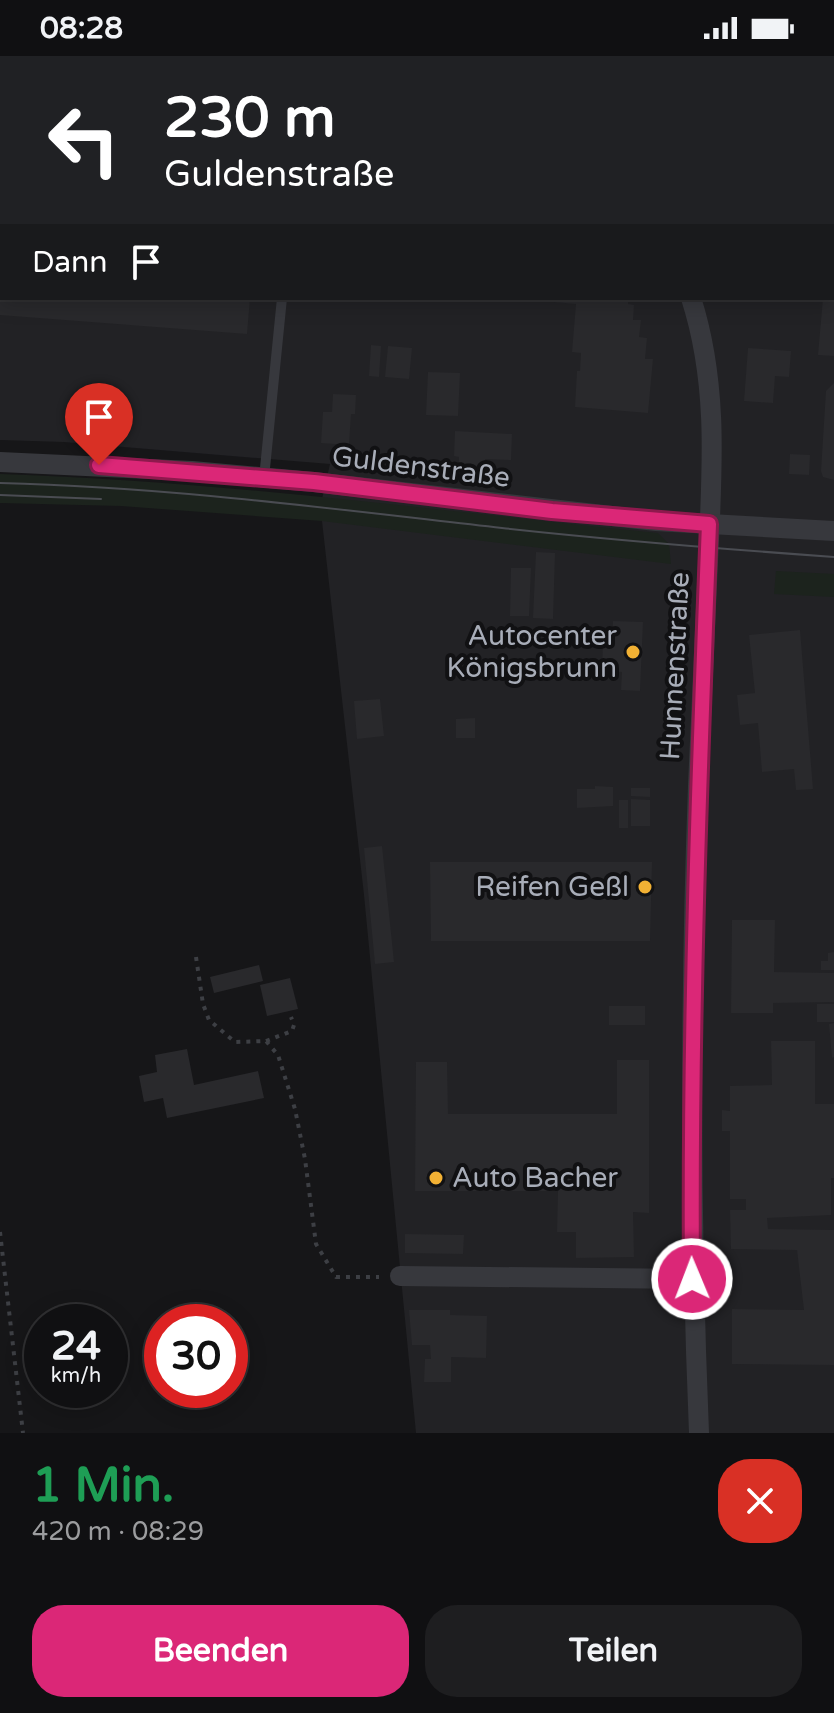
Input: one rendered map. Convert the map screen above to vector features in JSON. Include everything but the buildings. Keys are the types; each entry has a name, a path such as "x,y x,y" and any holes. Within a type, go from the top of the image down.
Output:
{"street":[{"name":"Hunnenstraße","path":"692,300 706,357 712,404 713,470 695,877 691,1055 692,1279 699,1433"},
{"name":"Guldenstraße","path":"0,462 68,463 264,478 552,511 834,531"},
{"path":"400,1276 692,1279"}],"lane":[{"path":"264,478 282,300"}],"path":[{"path":"196,957 203,1004 209,1020 235,1042 266,1041 292,1031 294,1025 291,1017"},
{"path":"266,1041 278,1055 295,1109 316,1244 336,1277 400,1276"},
{"path":"0,1232 23,1433"}],"shaded area":[{"path":"0,300 834,300 834,1433 416,1433 364,895 322,521 322,499 330,464 64,442 0,440"},
{"path":"0,474 247,490 658,533 669,544 671,564 322,521 121,506 0,503"},
{"path":"776,571 834,574 834,597 774,594"}],"tram line":[{"path":"0,483 188,494 502,528 834,557"},
{"path":"0,495 101,499"}],"place":[{"name":"Autocenter Königsbrunn","path":"633,652"},
{"name":"Reifen Geßl","path":"645,887"},
{"name":"Auto Bacher","path":"436,1178"}],"route":[{"path":"99,465 314,482 552,511 709,524 691,1055 692,1279"}]}
